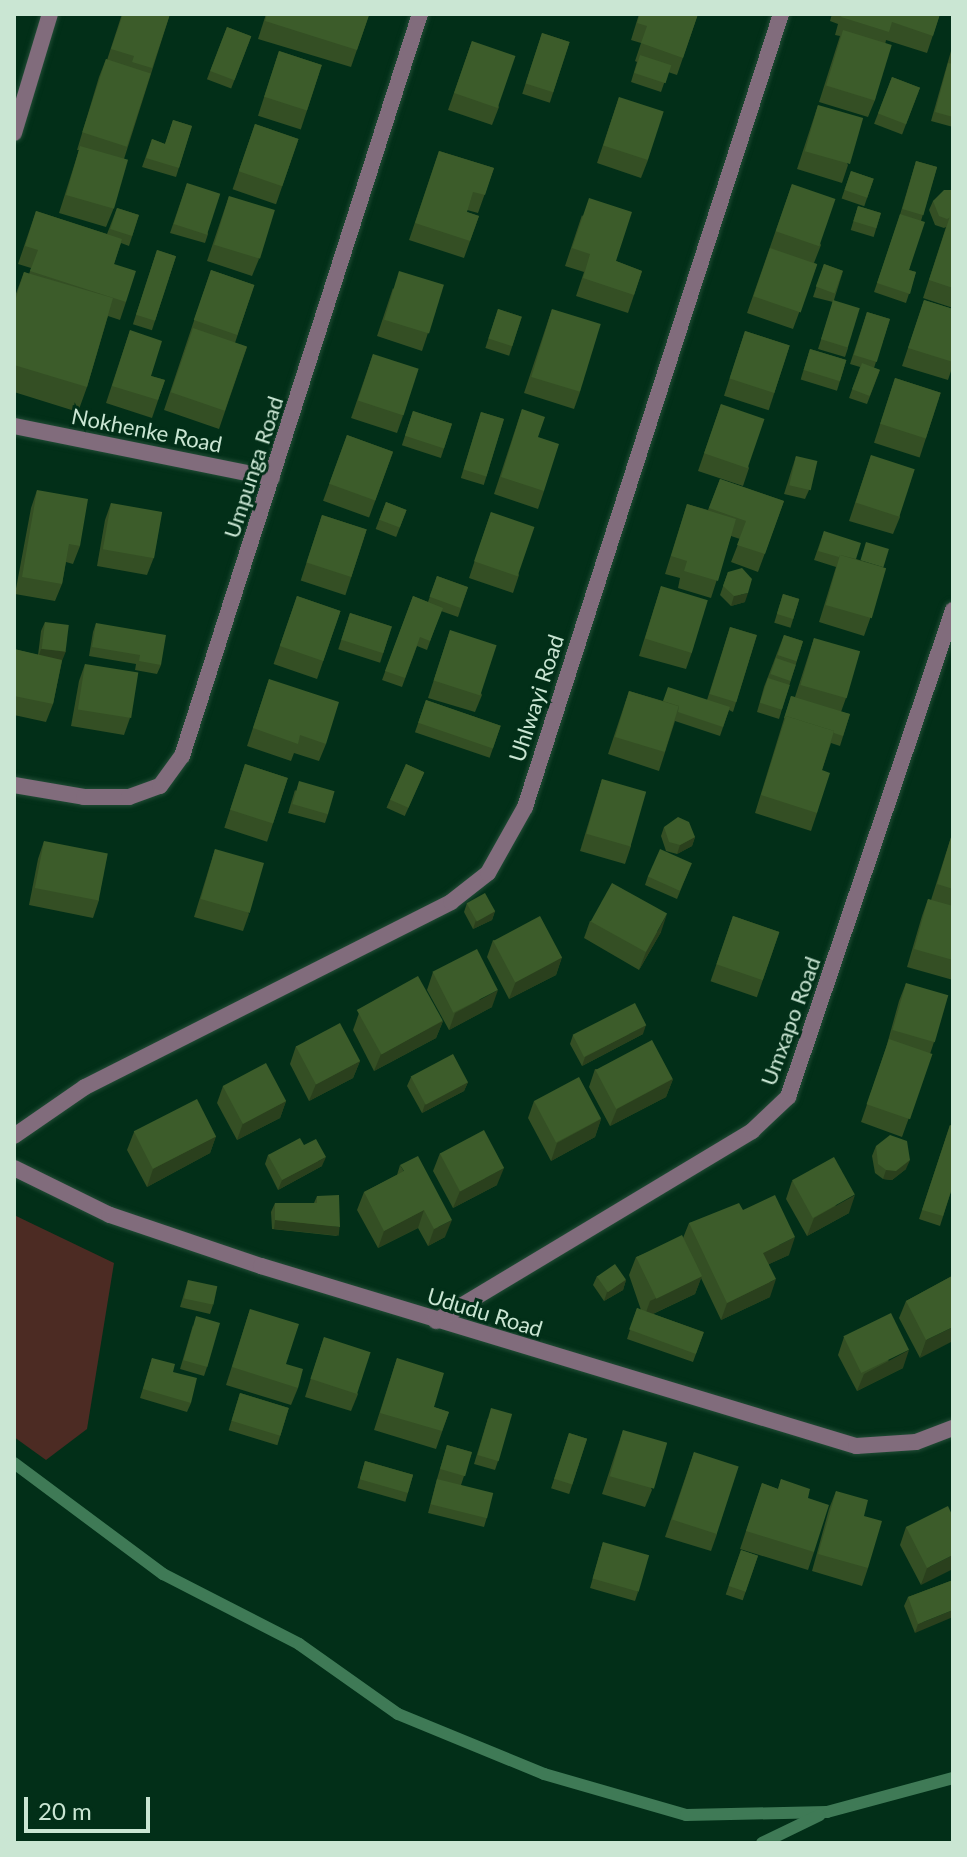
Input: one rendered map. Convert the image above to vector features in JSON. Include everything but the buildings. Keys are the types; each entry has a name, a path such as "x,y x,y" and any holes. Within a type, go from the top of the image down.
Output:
{"street":[{"path":"14,133 50,14"},
{"name":"Umpunga Road","path":"14,785 84,797 129,797 160,786 182,756 420,14"},
{"name":"Uhlwayi Road","path":"14,1136 85,1087 451,902 488,873 525,807 781,14"},
{"name":"Nokhenke Road","path":"14,426 272,478"},
{"name":"Umxapo Road","path":"436,1321 752,1131 788,1097 953,610"},
{"name":"Ududu Road","path":"14,1168 110,1215 436,1321 856,1446 916,1442 953,1428"}],"shaded area":[{"path":"14,1215 114,1263 87,1429 46,1460 14,1437"}],"waterway":[{"path":"14,1463 163,1574 299,1644 398,1714 544,1774 686,1815 827,1812 953,1778"},
{"path":"762,1843 820,1815"}]}
